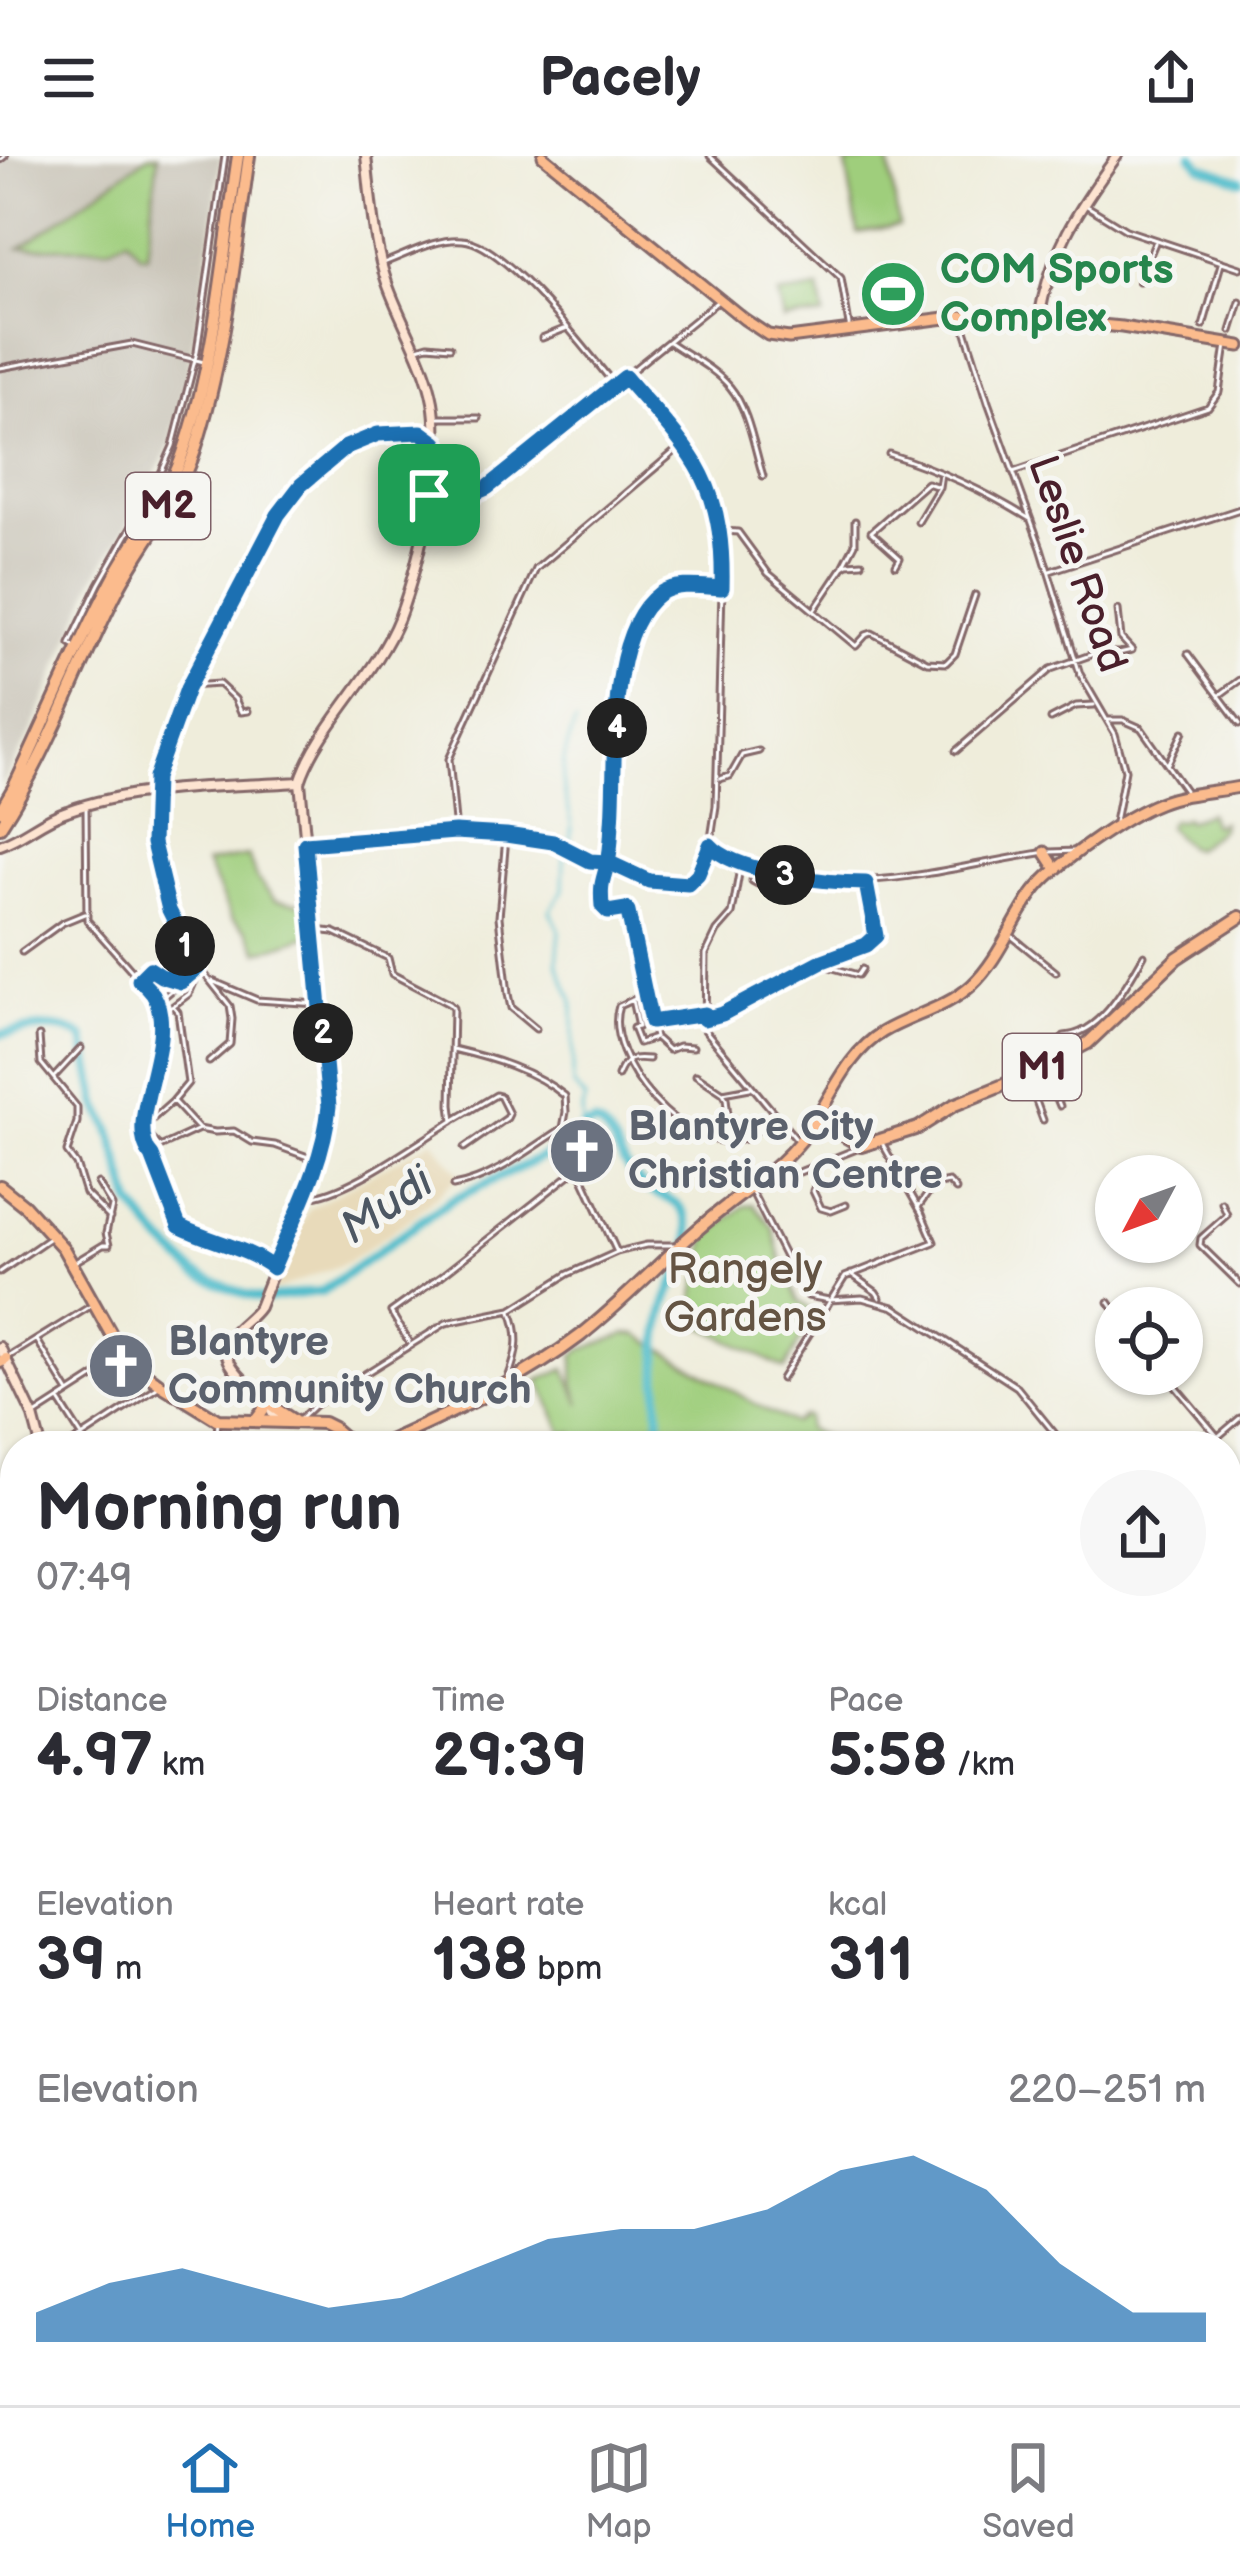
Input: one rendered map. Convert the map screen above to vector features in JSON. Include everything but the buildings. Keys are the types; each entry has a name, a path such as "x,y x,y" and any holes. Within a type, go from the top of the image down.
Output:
{"highway":[{"name":"M2","path":"0,827 127,573 187,473 194,453 238,156"},
{"name":"M2","path":"0,811 128,550 177,469 206,359 249,156"},
{"name":"M1","path":"867,1145 918,1128 954,1105 1019,1079 1098,1036 1177,958 1240,917"},
{"path":"412,1431 504,1386 584,1333 801,1144 816,1119 857,1145 867,1145"},
{"path":"0,1186 53,1235 74,1263 125,1357 161,1385 218,1420 296,1421 336,1431"},
{"path":"256,1420 265,1402 296,1421"}],"main road":[{"path":"543,156 719,300 777,338 811,338 961,316 1039,318 1240,346"},
{"path":"816,1119 862,1050 883,1033 962,994 977,980 1041,882 1056,869 1160,803 1240,787"},
{"path":"1045,852 1056,869"}],"street":[{"path":"0,368 122,345 206,359 225,156"},
{"path":"276,1420 237,1373 226,1351 230,1337 259,1307 327,1125 300,782 313,754 391,636 407,594 436,443 429,388 381,264 366,156"},
{"path":"710,156 842,278 850,332"},
{"path":"1039,318 1053,259 1117,156"},
{"path":"1084,203 1112,223 1155,241 1240,268"},
{"path":"381,264 451,240 476,242 533,289 614,384"},
{"path":"1139,280 1155,241"},
{"path":"1203,326 1222,262"},
{"path":"429,495 462,499 487,488 719,300"},
{"path":"1231,331 1240,302"},
{"name":"Leslie Road","path":"961,316 1076,662 1115,734 1125,770 1114,829"},
{"path":"542,338 567,328"},
{"path":"668,341 731,389 764,476"},
{"path":"1013,472 1208,407 1219,392 1226,343"},
{"path":"416,349 450,347"},
{"path":"305,844 455,832 506,835 553,842 590,861 608,862 649,881 688,884 698,874 710,845 718,779 720,531 704,478 625,377"},
{"path":"208,1062 230,1044 230,1006 199,969 177,930 153,843 160,761 189,686 292,494 346,447 378,434 421,432 435,422 479,418"},
{"path":"421,432 436,443"},
{"path":"455,832 449,759 536,569 681,446"},
{"path":"889,454 942,472 1032,520"},
{"path":"918,522 939,487 942,472"},
{"path":"896,565 900,558 871,532 927,483 939,487"},
{"path":"1048,572 1240,509"},
{"path":"814,611 855,544 855,521"},
{"path":"720,531 738,532 768,573 856,646 872,633 926,662 946,663 955,654 975,595"},
{"path":"843,567 862,563"},
{"path":"693,1047 669,1050 656,1038 628,912 608,912 602,906 601,879 608,862 618,678 640,616 670,588 722,588"},
{"path":"956,751 1049,670 1096,653 1132,650 1121,638 1118,610"},
{"path":"1188,653 1240,724"},
{"path":"1219,695 1240,680"},
{"path":"189,686 220,684 235,698 241,712 248,711"},
{"path":"1051,719 1076,706 1096,705"},
{"path":"1106,719 1141,728 1189,796"},
{"path":"1167,765 1183,733"},
{"path":"718,779 730,776 742,755 759,751"},
{"path":"0,845 86,805 155,793 300,782"},
{"path":"86,805 85,913 154,996 161,1026 141,1133 146,1151 179,1226 258,1257 273,1268"},
{"path":"506,835 500,917 508,994 511,1008 536,1029"},
{"path":"710,845 716,852 785,875 866,883 1045,852 1079,851"},
{"path":"741,862 734,907 706,954 708,1036 801,1144"},
{"path":"754,866 752,881 767,889 785,875"},
{"path":"652,1023 732,1010 818,964 866,945 876,936 866,883"},
{"path":"22,952 62,923 85,913"},
{"path":"313,930 334,932 388,958 392,974 453,1008 453,1121"},
{"path":"1008,933 1056,972"},
{"path":"1064,1056 1058,1045 1064,1036 1076,1035 1107,1012 1144,955"},
{"path":"818,964 858,975 862,969"},
{"path":"139,980 150,969 181,982"},
{"path":"158,1013 189,994 199,969"},
{"path":"156,1004 199,969"},
{"path":"195,980 207,980 257,1000 320,1004"},
{"path":"645,994 619,1006 616,1013 636,1078 661,1106 715,1141 743,1139 758,1132 773,1113"},
{"path":"632,1000 639,1043 656,1038"},
{"path":"173,1006 178,1012 188,1083 146,1125 150,1137 160,1147 199,1129 234,1132 317,1160"},
{"path":"38,1036 41,1063 77,1107 67,1152 85,1193 110,1217"},
{"path":"53,1078 81,1048"},
{"path":"451,1048 508,1062 546,1083 565,1096 566,1112 562,1128 548,1138 472,1183 453,1186"},
{"path":"618,1076 622,1064 632,1057 649,1059"},
{"path":"1044,1066 1060,1106"},
{"path":"696,1075 723,1093 728,1115 735,1120 748,1128 765,1121"},
{"path":"1019,1079 1033,1093 1043,1120"},
{"path":"723,1093 752,1088"},
{"path":"302,1198 332,1191 500,1096 507,1118 464,1148"},
{"path":"173,1101 199,1129"},
{"path":"782,1379 849,1273 934,1242 881,1141"},
{"path":"867,1145 777,1181 755,1185 805,1293 829,1300 862,1298 902,1312 1017,1387 1053,1431"},
{"path":"814,1165 818,1179 813,1191 821,1208 831,1211 845,1205"},
{"path":"410,1344 391,1312 575,1171 616,1252"},
{"path":"919,1207 934,1186 949,1182 956,1190"},
{"path":"74,1263 109,1245 106,1234 112,1206 98,1183"},
{"path":"1222,1203 1227,1215 1201,1238 1200,1245 1240,1284"},
{"path":"0,1272 53,1235"},
{"path":"296,1421 454,1320 511,1310 568,1274 616,1252 681,1244"},
{"path":"849,1273 876,1292 882,1303"},
{"path":"37,1431 2,1356 37,1340 95,1302"},
{"path":"504,1386 518,1343 511,1310"},
{"path":"37,1340 69,1393"},
{"path":"33,1416 125,1357"},
{"path":"91,1431 161,1385"},
{"path":"1183,1395 1213,1431"},
{"path":"58,1400 78,1431"},
{"path":"217,1431 218,1420"}],"shaded area":[{"path":"0,156 221,156 208,256 170,445 95,577 32,731 0,787"},
{"path":"433,1140 460,1175 413,1217 348,1262 272,1292 309,1209"}],"green space":[{"path":"148,156 158,156 147,254 140,254 127,238 109,247 20,248"},
{"path":"888,157 899,226 858,233 846,164"},
{"path":"819,289 824,316 784,320 778,295"},
{"path":"1208,813 1213,825 1222,822 1221,829 1195,849 1167,827 1171,820 1185,817 1187,821"},
{"path":"248,856 257,879 275,900 305,904 308,936 259,952 247,930 232,919 206,863"},
{"name":"Rangely Gardens","path":"753,1204 773,1228 798,1301 815,1312 785,1369 690,1320 707,1236"},
{"path":"626,1334 638,1335 769,1412 794,1423 807,1417 807,1429 812,1431 562,1431 539,1380 565,1369 581,1404 574,1383 574,1356"}],"waterway":[{"path":"1192,156 1201,166 1240,180"},
{"path":"568,849 571,820 563,773 575,723"},
{"path":"564,856 563,890 550,911 560,931 557,962 573,1001 573,1085 585,1099 583,1128"},
{"name":"Mudi","path":"0,1034 53,1028 84,1038 98,1105 132,1204 196,1274 263,1299 323,1291 451,1200 540,1158 583,1128 595,1124 602,1128 641,1183 680,1207 690,1232 687,1254 661,1324 659,1431"}],"place":[{"name":"COM Sports Complex","path":"893,294"},
{"name":"Blantyre City Christian Centre","path":"582,1151"},
{"name":"Blantyre Community Church","path":"121,1366"}],"route":[{"path":"429,495 436,443 421,432 398,431 346,447 292,494 187,689 155,778 153,843 161,885 177,930 198,968 181,982 150,969 139,980 154,996 161,1026 141,1133 179,1226 258,1257 273,1268 317,1160 329,1106 305,844 455,832 506,835 553,842 590,861 608,862 649,881 682,884 698,874 710,845 716,852 763,870 866,883 876,936 722,1014 651,1022 628,912 608,912 602,906 601,879 608,862 612,827 618,678 640,616 650,603 670,588 722,588 723,554 699,469 625,377 487,488 462,499 429,495"}]}
